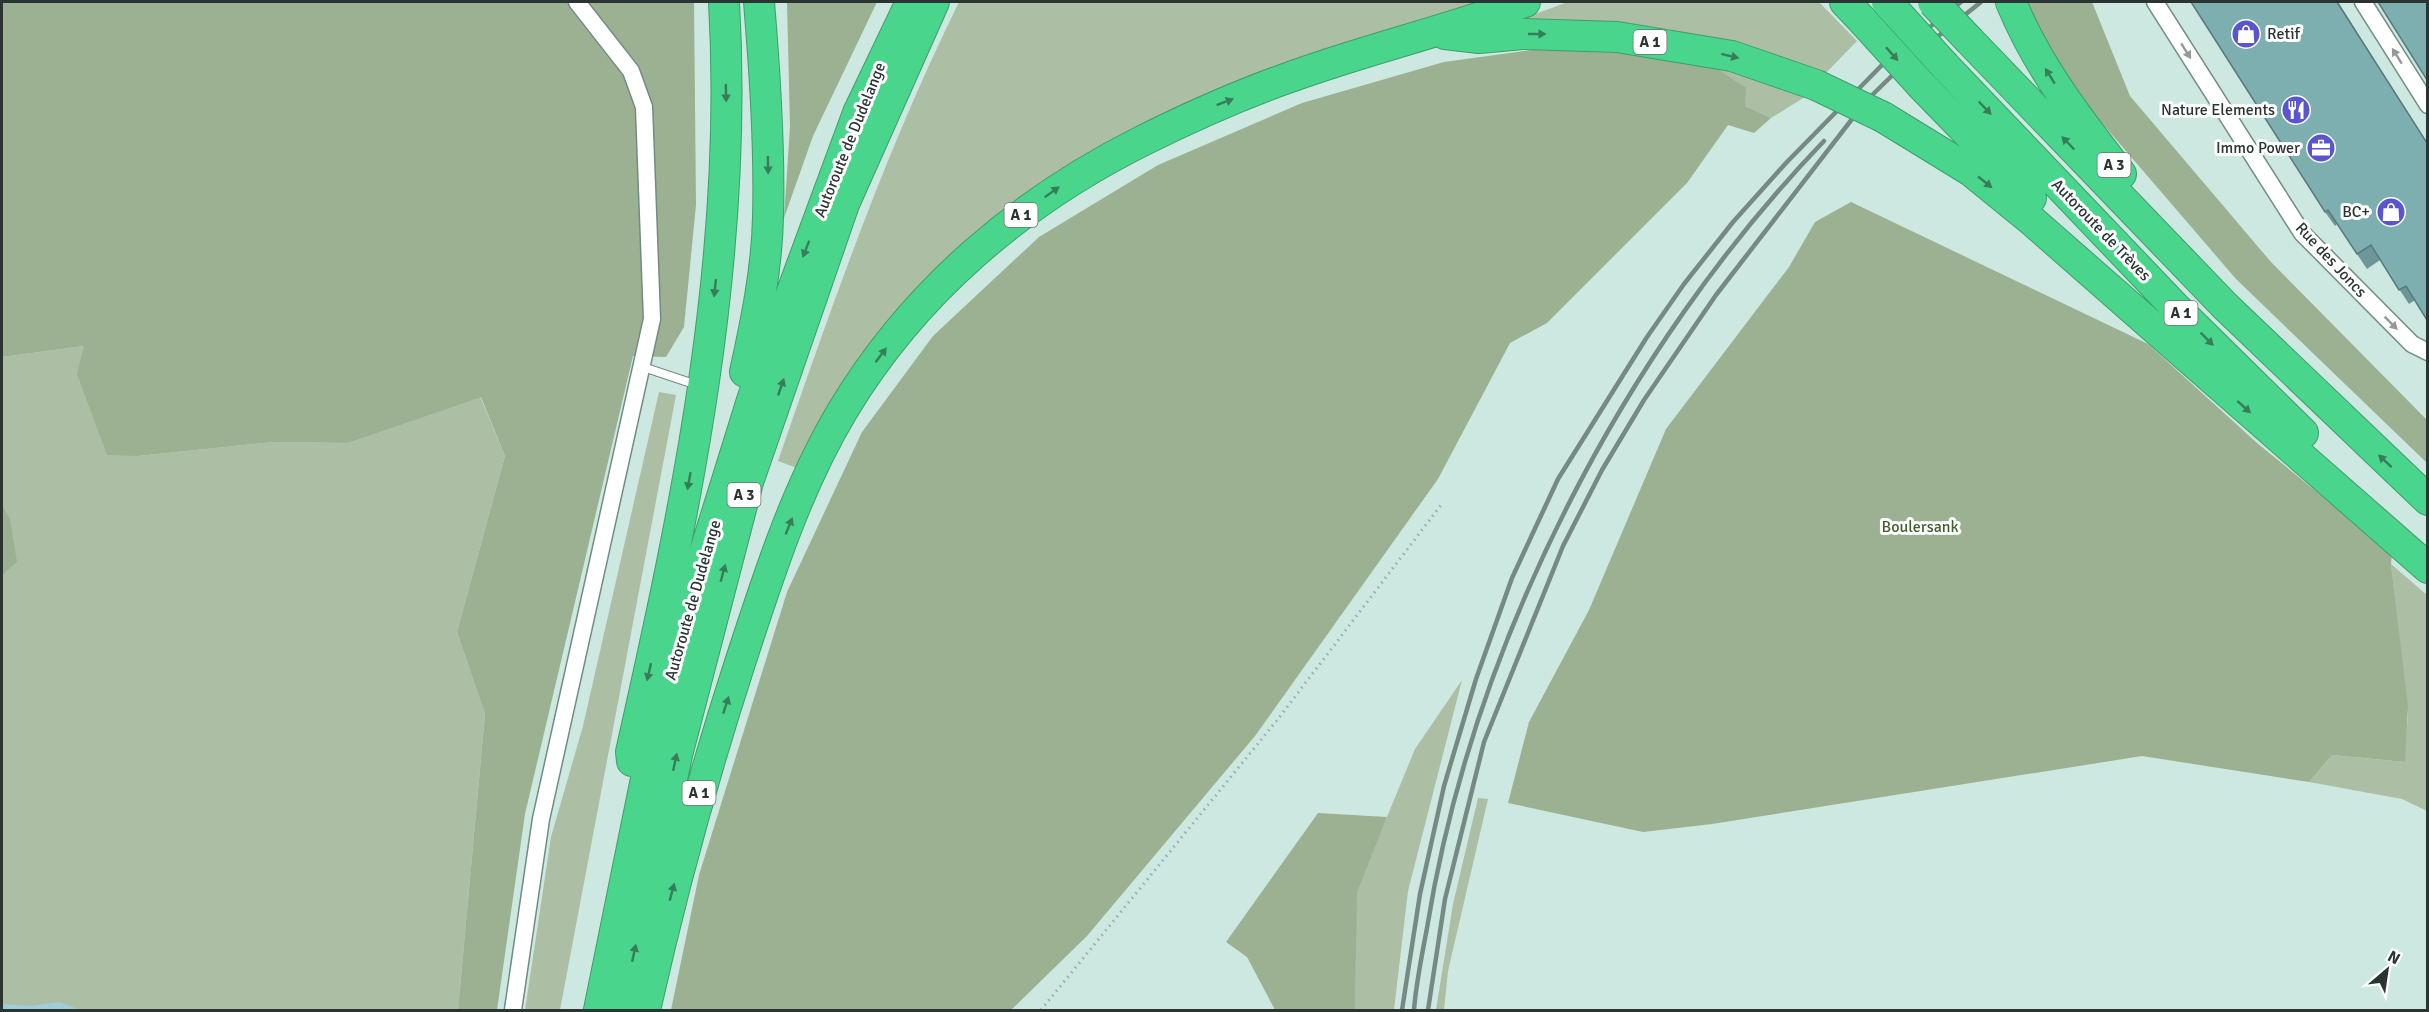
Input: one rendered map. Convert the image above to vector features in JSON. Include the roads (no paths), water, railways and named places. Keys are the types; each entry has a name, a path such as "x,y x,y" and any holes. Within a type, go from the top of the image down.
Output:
{"highway":[{"name":"A 3","path":"638,811 631,752 676,551 705,388 724,207 726,102 724,2"},
{"name":"A 3","path":"691,597 709,508 741,392 756,323 768,220 766,91 759,2"},
{"name":"Autoroute de Dudelange","path":"599,1011 638,811 691,597 753,397 801,263 858,113 911,2"},
{"name":"Autoroute de Dudelange","path":"624,1011 677,755 747,482 844,204 934,2"},
{"path":"1431,32 1525,2"},
{"name":"Autoroute de Trèves","path":"1887,2 2177,309 2290,421 2427,550"},
{"name":"A 1","path":"1933,2 2225,306 2427,500"},
{"name":"A 3","path":"2014,8 2039,59 2068,105 2225,306"},
{"name":"A 1","path":"1854,11 1922,86 2154,325"},
{"name":"A 1","path":"645,1011 666,915 712,747 788,528 842,411 899,330 948,276 1004,227 1064,183 1214,106 1284,79 1431,32 1479,38 1523,34 1617,37 1732,56 1816,85 1883,117 1971,171 2154,325 2427,568"}],"street":[{"path":"513,1011 541,819 652,319 644,107 631,71 577,2"},
{"name":"Rue des Joncs","path":"2155,2 2302,232 2412,344 2427,352"},
{"path":"2363,2 2427,105"}],"lane":[{"path":"643,367 705,388"}],"water":[{"path":"60,1002 80,1010 2,1010 2,1004 32,1006"}],"railway":[{"path":"1402,1010 1420,894 1444,786 1476,679 1512,578 1558,479 1647,337 1684,284 1733,222 1786,163 1881,66 1961,2"},
{"path":"1428,1010 1445,899 1484,742 1563,546 1602,470 1644,400 1716,295 1866,101 1907,61 1981,2"},
{"path":"1414,1010 1421,959 1449,821 1480,714 1520,609 1568,506 1623,406 1684,312 1751,223 1824,141"}],"place":[{"name":"Retif","path":"2246,34"},
{"name":"Nature Elements","path":"2296,110"},
{"name":"Immo Power","path":"2321,148"},
{"name":"BC+","path":"2391,212"}],"park label":[{"name":"Boulersank","path":"1920,527"}]}
